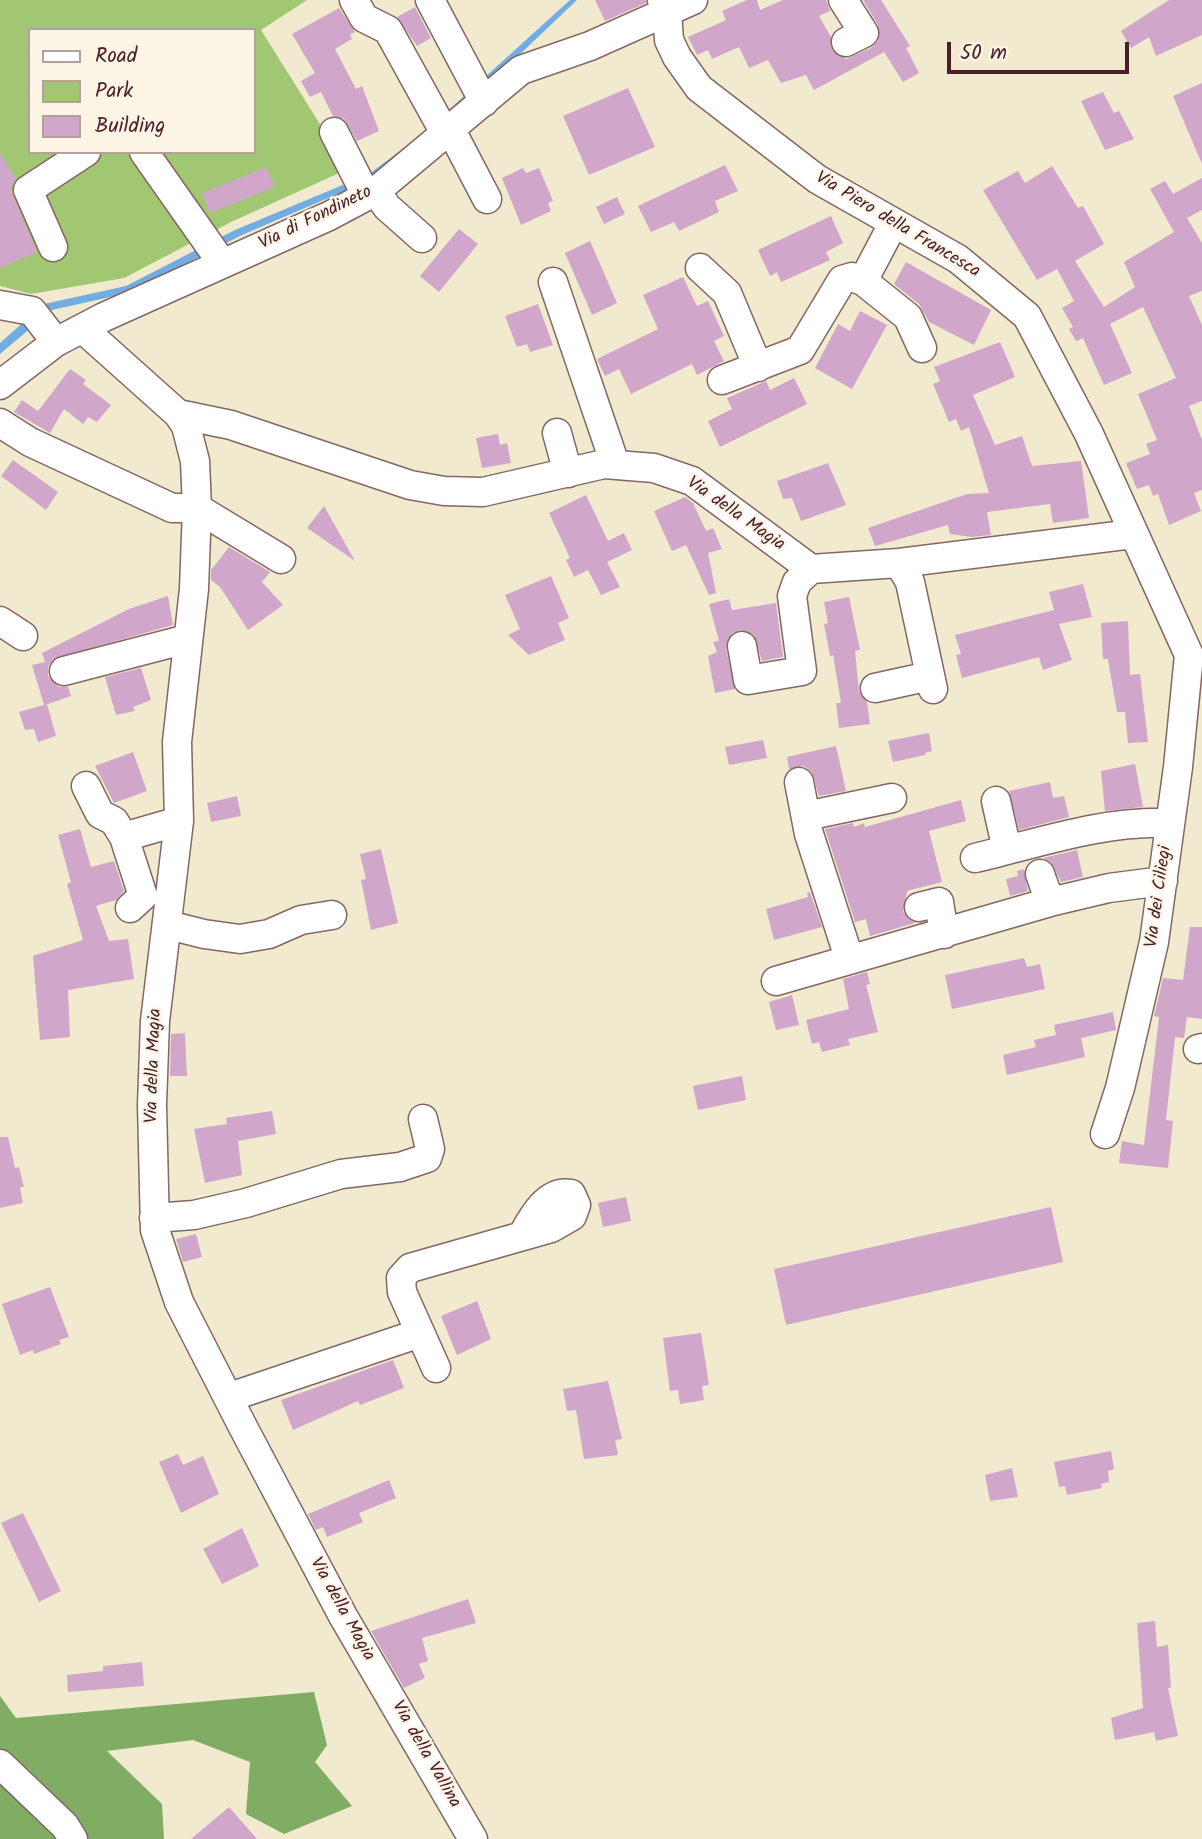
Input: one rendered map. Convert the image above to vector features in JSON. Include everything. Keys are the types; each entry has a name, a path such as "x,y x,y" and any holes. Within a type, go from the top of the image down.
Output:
{"street":[{"path":"354,0 364,18 387,30 487,199"},
{"path":"430,0 479,94"},
{"name":"Via di Fondineto","path":"0,385 54,338 83,329 215,252 330,215 443,127 479,94 521,70 590,46 664,6 693,0"},
{"path":"844,0 864,33 846,42"},
{"name":"Via Piero della Francesca","path":"664,6 669,40 677,57 699,88 817,179 958,259 1027,316 1090,435 1133,534 1196,652"},
{"path":"334,132 366,187 422,238"},
{"path":"53,247 29,190 83,154"},
{"path":"146,154 215,252"},
{"path":"863,281 893,224"},
{"path":"700,268 727,293 758,367"},
{"path":"722,380 800,349 842,280 852,277 863,281 908,317 922,348"},
{"path":"553,282 615,464"},
{"path":"0,305 32,311 54,338"},
{"name":"Via della Magia","path":"83,329 178,414 186,426 195,461 197,508 194,589 177,741 179,821 155,1021 152,1105 154,1218 162,1256 179,1302 375,1672"},
{"name":"Via della Magia","path":"178,414 231,425 410,485 444,491 483,492 615,464 654,468 692,481 811,569"},
{"path":"0,423 30,442 172,508 197,508 281,559"},
{"path":"557,433 568,473"},
{"path":"742,646 748,680 802,671 792,596 797,582 811,569 900,563 1133,534"},
{"path":"875,688 932,683 910,582 900,563"},
{"path":"64,671 187,639"},
{"name":"Via dei Ciliegi","path":"1105,1134 1120,1087 1154,942 1196,652"},
{"path":"799,782 806,816 849,958"},
{"path":"86,786 100,814 114,821 124,837 143,896 130,908"},
{"path":"806,816 892,798"},
{"path":"996,801 1007,850"},
{"path":"124,837 179,821"},
{"path":"975,858 1109,826 1140,822 1170,823"},
{"path":"1040,874 1050,902"},
{"path":"776,982 849,958 944,934 1050,902 1109,888 1163,881"},
{"path":"919,907 939,902 944,934"},
{"path":"168,925 240,939 269,933 300,920 332,915"},
{"path":"154,1218 194,1214 246,1203 341,1174 400,1167 427,1158 430,1149 423,1119"},
{"path":"436,1368 402,1292 401,1278 410,1268 522,1236"},
{"path":"230,1397 421,1333"},
{"name":"Via della Vallina","path":"375,1672 473,1839"},
{"path":"0,1763 65,1826 73,1839"}],"green space":[{"path":"0,0 307,0 261,30 348,169 231,222 124,278 31,294 0,286"},
{"path":"314,1692 327,1745 315,1762 352,1806 284,1834 246,1814 250,1762 193,1740 107,1751 162,1804 164,1839 0,1839 0,1696 16,1718"}],"water":[{"path":"570,0 577,0 496,77 370,180 242,235 128,293 52,310 0,354 0,343 44,304 126,286 235,230 369,174 420,136"}],"building":[{"path":"595,0 646,0 646,3 605,21"},
{"path":"747,0 757,0 760,10 783,0 826,0 830,11 819,16 831,37 832,50 846,59 871,48 878,41 878,25 863,0 881,0 910,46 906,48 919,73 903,82 884,52 814,90 806,75 781,83 768,60 749,68 739,47 712,59 708,50 697,55 688,37 726,20 722,11"},
{"path":"1169,0 1202,0 1202,35 1156,56 1149,37 1131,48 1121,31"},
{"path":"415,7 431,38 417,46 397,17"},
{"path":"339,8 355,32 350,35 352,39 335,49 356,89 362,86 379,131 357,141 344,119 333,116 321,92 310,97 301,81 315,73 292,34"},
{"path":"1202,83 1202,164 1173,96"},
{"path":"628,88 655,147 589,175 563,116"},
{"path":"1103,92 1114,113 1119,111 1134,139 1105,150 1081,101"},
{"path":"0,153 16,179 11,188 13,196 37,252 0,268"},
{"path":"725,165 738,191 715,201 719,212 679,231 674,222 651,232 638,206"},
{"path":"1052,166 1078,208 1083,206 1104,244 1075,261 1104,307 1135,287 1124,262 1174,232 1150,189 1165,181 1173,194 1202,178 1202,210 1187,218 1202,243 1202,291 1189,296 1202,325 1202,401 1189,406 1202,440 1202,490 1194,493 1201,511 1169,525 1158,494 1153,496 1149,485 1137,489 1126,463 1150,454 1146,444 1157,440 1138,394 1176,378 1143,307 1110,324 1132,373 1104,385 1083,338 1076,341 1069,329 1073,327 1062,308 1074,301 1057,269 1037,280 983,190 1018,171 1025,183"},
{"path":"266,167 275,187 210,213 202,193"},
{"path":"523,168 526,173 539,168 553,201 548,203 551,211 521,225 502,178"},
{"path":"617,197 625,214 604,224 596,207"},
{"path":"831,216 843,243 826,252 830,260 781,282 777,272 770,276 758,250"},
{"path":"459,229 478,244 439,292 420,276"},
{"path":"590,241 617,303 592,315 565,253"},
{"path":"906,262 991,310 974,345 929,322 919,304 894,284"},
{"path":"683,277 697,306 708,301 724,336 714,341 724,361 697,375 692,364 631,394 619,369 605,376 597,359 658,329 643,295"},
{"path":"538,304 553,345 530,352 527,344 517,347 505,316"},
{"path":"860,311 887,325 852,389 815,368 838,324 850,331"},
{"path":"1000,342 1015,377 973,395 995,445 1022,436 1032,466 1081,461 1089,518 1053,523 1050,504 987,512 991,535 972,537 950,534 948,525 875,546 868,528 967,494 989,493 969,427 961,431 956,419 949,422 933,384 940,381 934,367"},
{"path":"70,369 86,380 83,384 111,405 97,422 88,417 83,424 64,409 50,433 14,412 22,400 38,411"},
{"path":"794,378 807,404 720,447 708,421 732,409 727,398 766,381 770,390"},
{"path":"498,434 500,445 507,443 511,463 482,468 476,438"},
{"path":"13,460 58,492 46,510 1,476"},
{"path":"828,463 846,505 801,521 792,498 783,499 777,481"},
{"path":"586,495 608,541 624,533 632,550 607,562 620,587 601,595 588,570 574,577 566,560 570,558 549,513"},
{"path":"685,497 693,503 706,531 713,528 722,549 708,553 716,593 709,595 686,545 672,551 654,511"},
{"path":"324,506 355,561 307,528"},
{"path":"229,547 270,572 262,582 283,605 248,630 220,587 211,580 211,570"},
{"path":"551,576 569,618 558,623 565,640 529,655 508,635 520,629 505,595"},
{"path":"1083,584 1092,617 1059,624 1072,660 1043,670 1039,657 962,678 956,655 961,654 955,635 1054,610 1049,592"},
{"path":"168,596 173,625 53,659 48,667 48,676 59,687 68,687 71,696 47,704 56,736 38,742 34,729 25,730 19,712 44,705 32,665 45,662 42,653 129,609"},
{"path":"849,597 860,650 855,651 859,691 867,702 870,724 839,728 836,703 841,703 833,655 830,656 824,624 828,623 824,602"},
{"path":"729,599 732,610 776,603 783,657 762,661 754,635 740,630 732,633 726,649 735,689 715,693 708,656 717,652 713,642 719,641 709,604"},
{"path":"1128,621 1130,675 1140,674 1148,742 1128,743 1125,712 1117,712 1108,659 1103,659 1101,623"},
{"path":"141,668 151,700 133,707 135,711 116,715 105,677"},
{"path":"929,733 932,751 893,762 888,741"},
{"path":"763,740 767,758 729,765 725,747"},
{"path":"836,746 846,791 819,796 812,772 804,766 789,769 787,757"},
{"path":"133,752 147,791 114,803 95,766"},
{"path":"1135,764 1143,807 1105,811 1101,771"},
{"path":"1050,782 1053,798 1064,796 1069,817 1019,830 1009,791"},
{"path":"237,796 241,816 211,822 207,803"},
{"path":"961,800 966,821 929,831 942,882 907,891 903,912 915,923 870,936 866,919 855,922 825,829 853,823 854,827 864,823 865,827"},
{"path":"80,829 91,867 114,861 124,891 116,900 96,906 109,941 128,939 134,979 68,990 70,1037 40,1040 33,956 83,940 67,884 71,882 58,835"},
{"path":"381,849 398,923 371,930 361,880 366,879 360,854"},
{"path":"1077,850 1083,877 1061,882 1051,862 1043,858"},
{"path":"1024,869 1028,891 1010,896 1006,879 1018,876 1017,871"},
{"path":"810,892 822,927 774,940 766,909 808,897 807,893"},
{"path":"1190,927 1202,927 1202,1019 1187,1017 1184,1038 1175,1037 1166,1120 1173,1121 1168,1168 1119,1163 1122,1141 1144,1145 1159,1017 1154,1016 1163,978 1183,980"},
{"path":"1024,958 1027,967 1040,964 1045,989 952,1009 945,975"},
{"path":"867,972 870,984 866,985 878,1032 848,1039 850,1045 822,1052 819,1042 812,1044 806,1020 849,1009 843,979"},
{"path":"792,995 799,1025 776,1030 769,1002"},
{"path":"1113,1012 1116,1030 1081,1038 1085,1057 1007,1075 1003,1055 1036,1047 1034,1040 1056,1035 1054,1025"},
{"path":"185,1033 187,1076 170,1076 171,1034"},
{"path":"742,1076 746,1100 698,1110 693,1086"},
{"path":"272,1111 276,1134 238,1141 242,1175 205,1183 194,1129 227,1124 226,1118"},
{"path":"0,1137 8,1137 15,1168 19,1167 24,1187 20,1187 23,1203 0,1208"},
{"path":"626,1197 631,1221 603,1227 598,1203"},
{"path":"1051,1207 1063,1262 786,1325 774,1269"},
{"path":"196,1234 202,1257 183,1262 176,1239"},
{"path":"50,1287 69,1337 59,1340 61,1344 34,1354 33,1350 20,1355 2,1304"},
{"path":"477,1301 491,1339 457,1355 441,1316"},
{"path":"701,1333 709,1385 702,1386 704,1400 680,1404 678,1390 670,1391 663,1338"},
{"path":"393,1360 404,1388 360,1405 358,1401 293,1430 281,1400"},
{"path":"608,1381 622,1439 615,1440 618,1455 584,1459 576,1410 567,1411 563,1389"},
{"path":"1111,1451 1114,1469 1108,1471 1109,1482 1101,1484 1102,1488 1067,1495 1065,1486 1059,1487 1054,1462"},
{"path":"178,1454 183,1465 203,1456 219,1494 181,1513 159,1462"},
{"path":"1012,1468 1018,1497 990,1501 985,1475"},
{"path":"389,1480 396,1498 359,1513 363,1522 327,1537 323,1527 316,1530 308,1514"},
{"path":"23,1513 61,1591 39,1602 1,1523"},
{"path":"242,1528 259,1566 222,1584 203,1549"},
{"path":"468,1599 476,1623 422,1638 428,1661 419,1664 425,1678 404,1688 371,1631"},
{"path":"1155,1621 1157,1647 1168,1645 1171,1687 1168,1688 1178,1736 1156,1741 1154,1732 1115,1740 1111,1718 1143,1708 1137,1623"},
{"path":"142,1662 144,1686 68,1692 67,1675 103,1671 103,1666"},
{"path":"229,1807 257,1839 191,1839"}]}
